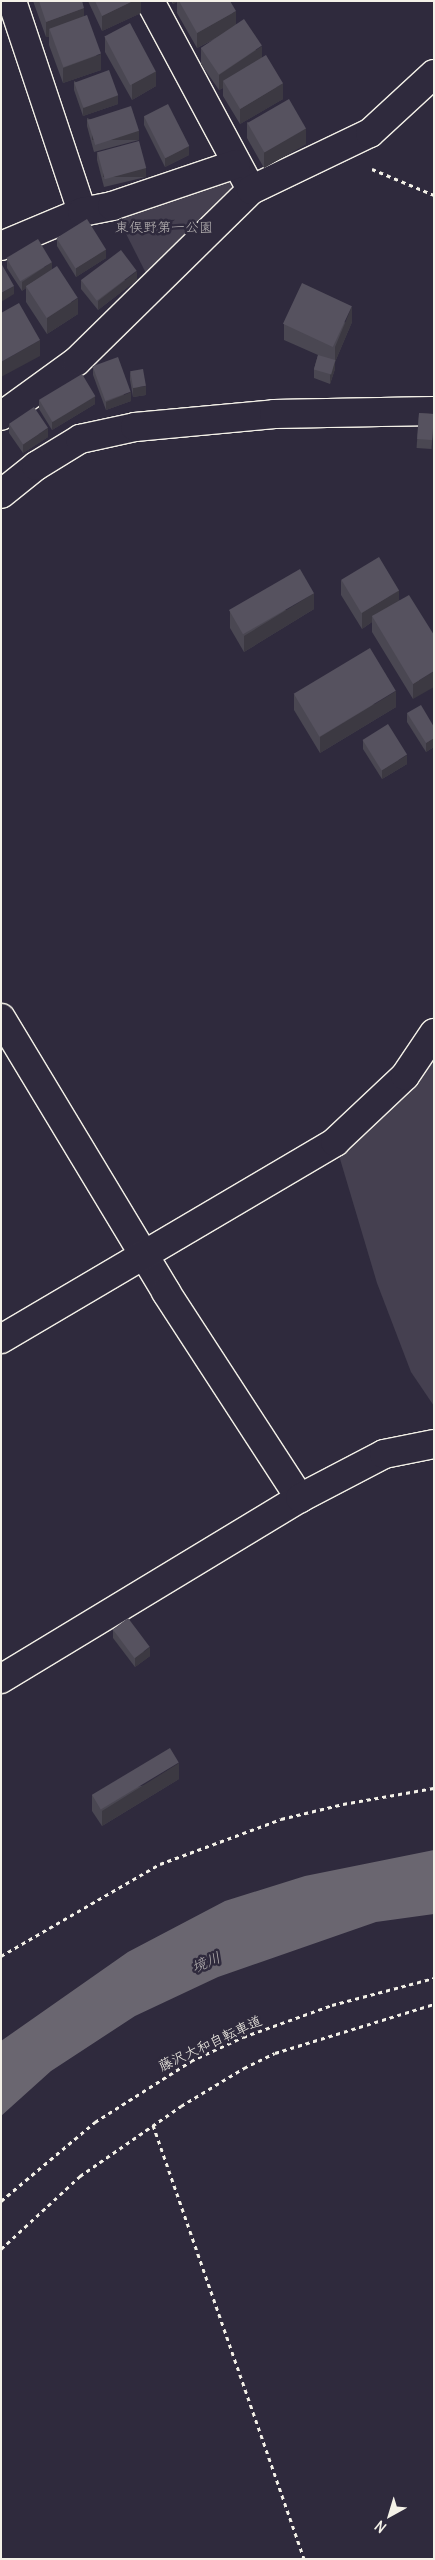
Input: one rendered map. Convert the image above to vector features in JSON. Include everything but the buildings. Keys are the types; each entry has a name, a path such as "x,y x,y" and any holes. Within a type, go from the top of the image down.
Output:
{"street":[{"path":"12,1 82,212"},
{"path":"150,1 236,164 252,190"},
{"path":"1,416 77,361 252,190 370,133 434,74"},
{"path":"1,246 82,212 112,206 236,164"},
{"path":"1,494 36,466 80,439 136,426 274,414 434,411"},
{"path":"1,1018 145,1256 300,1498"},
{"path":"1,1338 145,1256 335,1142 406,1076 434,1033"},
{"path":"1,1679 300,1498 384,1454 434,1444"}],"path":[{"path":"331,152 434,195"},
{"path":"1,1956 160,1864 281,1819 343,1804 434,1788"},
{"name":"藤沢大和自転車道","path":"1,2201 95,2122 192,2061 243,2037 332,2005 434,1978"},
{"path":"1,2249 54,2198 153,2125 208,2088 275,2053 434,2004"},
{"path":"153,2125 304,2559"}],"green space":[{"name":"東俣野第一公園","path":"236,164 251,190 154,289 112,206"},
{"path":"434,1033 434,1406 411,1372 377,1283 335,1142"}],"water":[{"name":"境川","path":"434,1850 434,1914 376,1922 218,1977 135,2016 51,2071 1,2116 1,2041 128,1952 225,1901 305,1876"}]}
